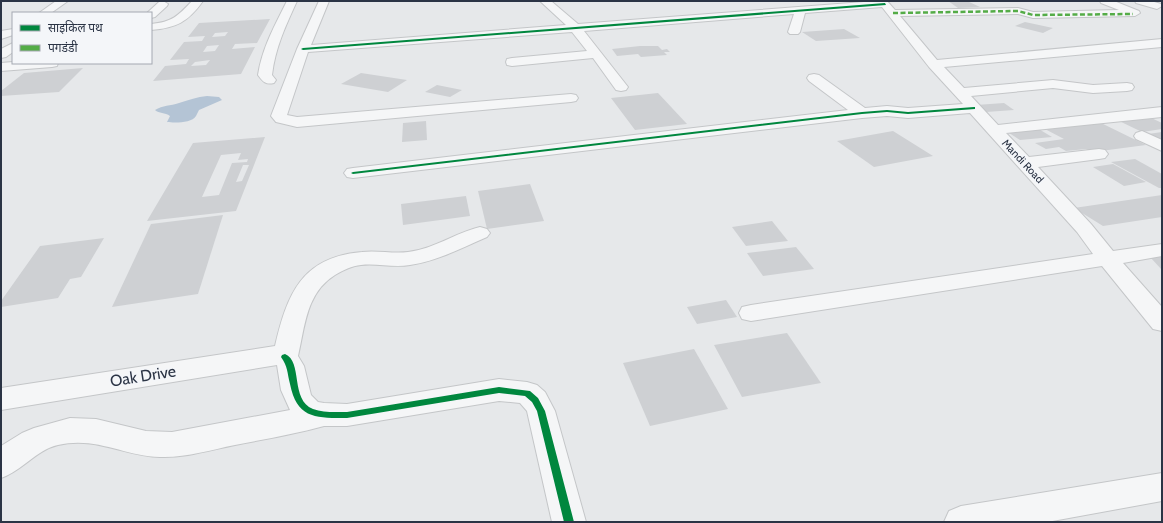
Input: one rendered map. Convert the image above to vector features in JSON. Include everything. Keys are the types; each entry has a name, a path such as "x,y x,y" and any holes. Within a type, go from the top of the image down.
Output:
{"street":[{"path":"46,12 63,1"},
{"path":"152,28 168,26 179,22 198,1"},
{"path":"269,80 265,75 266,64 274,40 292,1"},
{"path":"324,1 303,49 279,116 287,121 297,122 571,98"},
{"path":"545,1 558,10 576,28 621,87"},
{"path":"938,1 957,12"},
{"path":"1002,2 1030,15 1135,13 1105,1"},
{"path":"1140,1 1158,6"},
{"path":"152,14 163,4"},
{"path":"303,49 800,11 887,6 957,12 1022,12"},
{"name":"Mandi Road","path":"887,6 934,64 1084,228 1107,258 1162,323"},
{"path":"794,32 800,11"},
{"path":"1,35 12,32"},
{"path":"934,64 1162,43"},
{"path":"512,62 596,54"},
{"path":"4,56 14,66"},
{"path":"1,76 14,66 39,64"},
{"path":"814,78 862,113"},
{"path":"960,93 1053,84 1092,89 1127,87"},
{"path":"353,173 887,110 908,113 974,108"},
{"path":"994,130 1162,112"},
{"path":"1142,136 1162,146"},
{"path":"1024,163 1099,154"},
{"path":"324,415 305,410 297,400 290,362 285,357 301,298 308,286 335,265 356,259 406,259 419,257 480,233"},
{"path":"751,313 1162,250"},
{"name":"Oak Drive","path":"1,399 279,355 285,357"},
{"path":"1,465 13,453 44,437 79,429 97,431 148,444 164,445 324,415 347,415 499,390 527,393 535,400 541,411 568,522"},
{"path":"960,522 1162,487"}],"water":[{"path":"207,96 219,97 222,100 199,110 196,116 191,120 167,122 170,116 155,110 164,106"}],"building":[{"path":"948,1 967,1 980,7 958,8"},
{"path":"270,19 257,43 235,44 232,49 255,47 241,74 153,81 165,66 186,64 189,59 170,60 184,42 202,41 205,36 188,37 199,23","holes":["228,32 225,36 212,37 215,33","219,45 215,51 203,52 207,46","210,60 206,65 191,66 195,62"]},
{"path":"1025,22 1053,28 1043,33 1015,26"},
{"path":"844,29 860,38 816,41 802,32"},
{"path":"658,46 662,50 667,49 670,52 664,52 667,55 641,57 638,54 617,56 612,49"},
{"path":"83,68 59,92 1,96 1,91 24,73"},
{"path":"361,73 407,80 388,92 341,84"},
{"path":"437,85 462,90 450,97 425,92"},
{"path":"658,93 687,124 635,130 611,98"},
{"path":"1004,103 1014,110 986,112 976,105"},
{"path":"1145,115 1162,123 1162,129 1142,132 1115,119"},
{"path":"426,121 427,140 402,142 403,123"},
{"path":"1097,121 1146,145 1093,152 1086,149 1066,151 1059,147 1046,149 1035,143 1064,139 1043,128"},
{"path":"1037,128 1052,137 1020,140 1006,131"},
{"path":"893,131 933,156 874,167 837,141"},
{"path":"1162,132 1162,141 1148,134"},
{"path":"265,137 236,211 147,221 193,143","holes":["241,153 238,160 248,159 247,162 232,163 219,195 202,197 221,155","243,165 249,165 242,181 236,182"]},
{"path":"1135,159 1162,174 1162,188 1159,188 1111,162"},
{"path":"1113,164 1146,182 1124,186 1093,167"},
{"path":"530,184 544,221 487,229 478,191"},
{"path":"1162,195 1162,217 1103,226 1074,208"},
{"path":"466,196 470,216 403,225 401,204"},
{"path":"223,215 198,294 112,307 151,224"},
{"path":"772,221 788,241 746,246 732,227"},
{"path":"104,238 81,277 70,279 58,298 1,307 1,301 40,246"},
{"path":"796,247 814,269 763,276 747,253"},
{"path":"1162,256 1162,270 1150,257"},
{"path":"726,300 737,317 697,324 687,307"},
{"path":"787,333 821,383 742,397 714,345"},
{"path":"694,349 728,409 650,426 623,363"}],"marked path":[{"path":"893,13 1018,11 1033,15 1133,14"}],"cycle path":[{"path":"303,49 885,4"},
{"path":"353,173 862,113 887,111 908,113 974,108"},
{"path":"285,357 290,366 298,399 308,411 324,415 347,415 499,390 527,393 535,400 541,411 569,522"}]}
